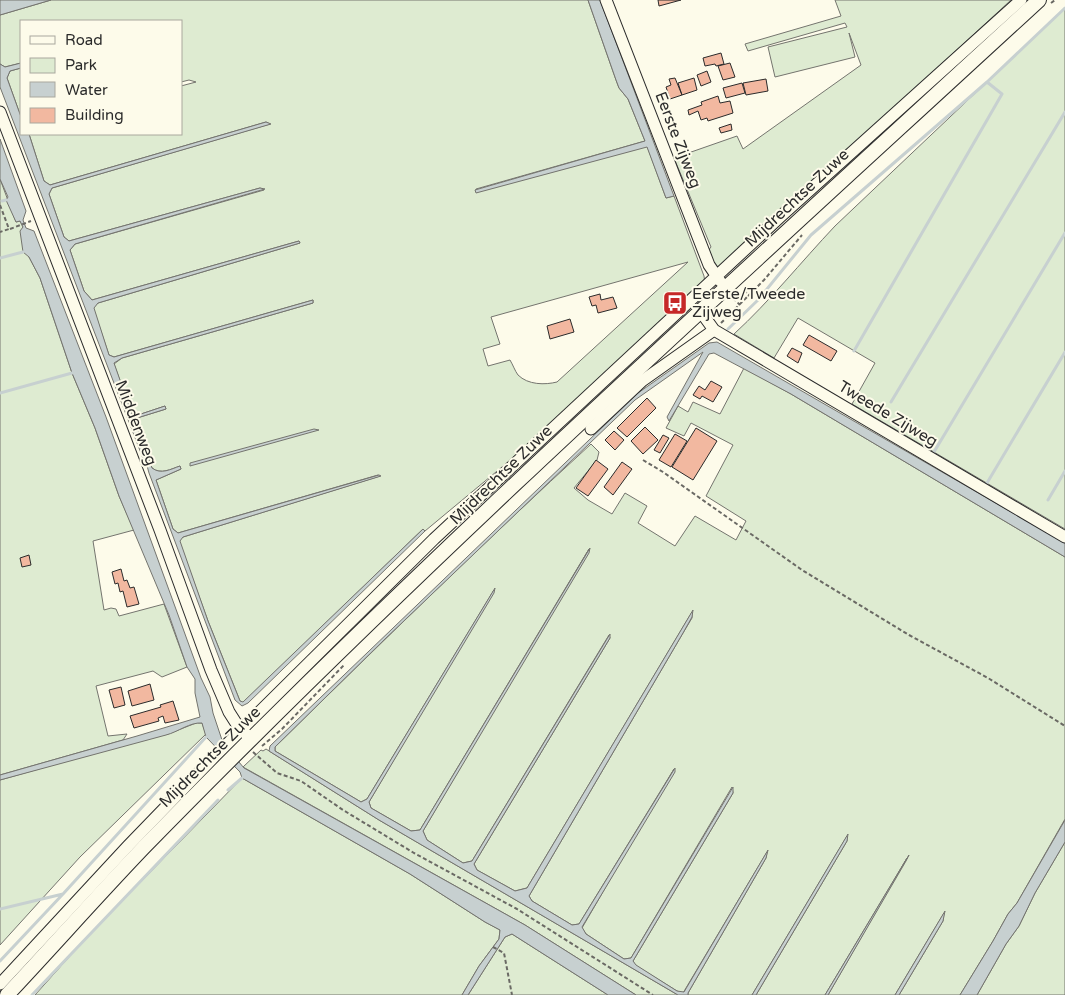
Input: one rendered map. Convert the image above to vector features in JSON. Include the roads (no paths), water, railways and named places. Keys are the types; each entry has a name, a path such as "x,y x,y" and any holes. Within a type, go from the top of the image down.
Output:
{"main road":[{"name":"Mijdrechtse Zuwe","path":"7,995 141,851 219,762 253,746 416,580 583,421 725,289 1043,3"}],"street":[{"name":"Eerste Zijweg","path":"606,0 709,265 725,289"},
{"name":"Mijdrechtse Zuwe","path":"0,984 122,853 219,762 230,741 434,539 716,277 1021,0"},
{"name":"Middenweg","path":"0,112 160,530 210,670 229,712 253,746"},
{"name":"Tweede Zijweg","path":"701,312 714,330 1065,537"},
{"path":"591,429 642,381 714,330"}],"water":[{"path":"0,0 51,0 0,15"},
{"path":"588,0 600,0 674,196 666,198 647,147 476,193 475,190 645,141 628,99 619,88"},
{"path":"20,63 20,68 10,71 7,78 20,114 20,135 29,135 44,181 50,185 266,122 271,124 52,188 49,194 64,237 69,241 260,188 265,189 75,244 70,250 84,291 92,300 299,241 300,243 98,303 94,308 109,355 114,357 313,300 313,303 122,358 114,363 132,414 141,414 165,406 166,409 137,418 135,422 152,468 162,471 180,466 181,469 156,480 173,529 178,533 379,475 381,476 183,537 180,541 208,621 240,701 243,702 423,529 425,531 248,703 242,706 235,700 146,462 144,461 0,87 0,64 5,67"},
{"path":"0,139 26,211 23,220 26,228 34,231 106,417 201,678 210,697 223,743 244,768 525,925 636,995 608,995 512,934 505,937 468,995 462,995 479,966 499,939 500,930 410,874 242,778 240,772 206,737 202,723 193,724 170,734 0,780 0,775 200,717 195,693 195,679 187,667 169,615 119,496 95,428 72,373 40,278 29,257 23,252 20,231 23,227 20,221 16,222 6,200 8,197 0,179"},
{"path":"717,342 1065,543 1065,557 791,394 714,353 709,354 669,421 667,417 703,352 635,400 275,747 275,751 361,802 367,799 495,588 494,593 369,802 371,808 411,831 420,830 590,548 589,553 423,831 427,840 463,863 472,861 610,634 610,638 474,864 477,870 515,891 527,888 693,610 692,617 683,633 529,896 532,901 572,925 579,924 675,768 675,772 582,927 586,934 624,959 631,958 733,787 733,793 633,961 636,965 677,991 684,992 768,850 766,858 688,995 678,995 379,820 269,751 270,746 638,393 709,343"},
{"path":"314,429 319,430 190,466 190,463"},
{"path":"1065,820 1065,842 1035,893 1019,926 1006,944 977,995 960,995 1008,914 1017,903"},
{"path":"848,834 847,841 756,995 752,995"},
{"path":"909,855 828,995 825,995"},
{"path":"945,911 943,921 899,995 895,995"}],"waterway":[{"path":"728,329 758,300 811,235 987,82 1065,8"},
{"path":"854,351 1002,94 987,82"},
{"path":"891,402 1065,112"},
{"path":"2,201 6,200"},
{"path":"934,452 1065,233"},
{"path":"0,258 23,252"},
{"path":"987,483 1065,352"},
{"path":"0,393 72,373"},
{"path":"1048,500 1065,471"},
{"path":"63,894 206,737"},
{"path":"228,790 242,778"},
{"path":"32,995 218,800"},
{"path":"0,909 63,894 0,961"}],"place":[{"name":"Eerste/Tweede Zijweg","path":"675,303"}]}
